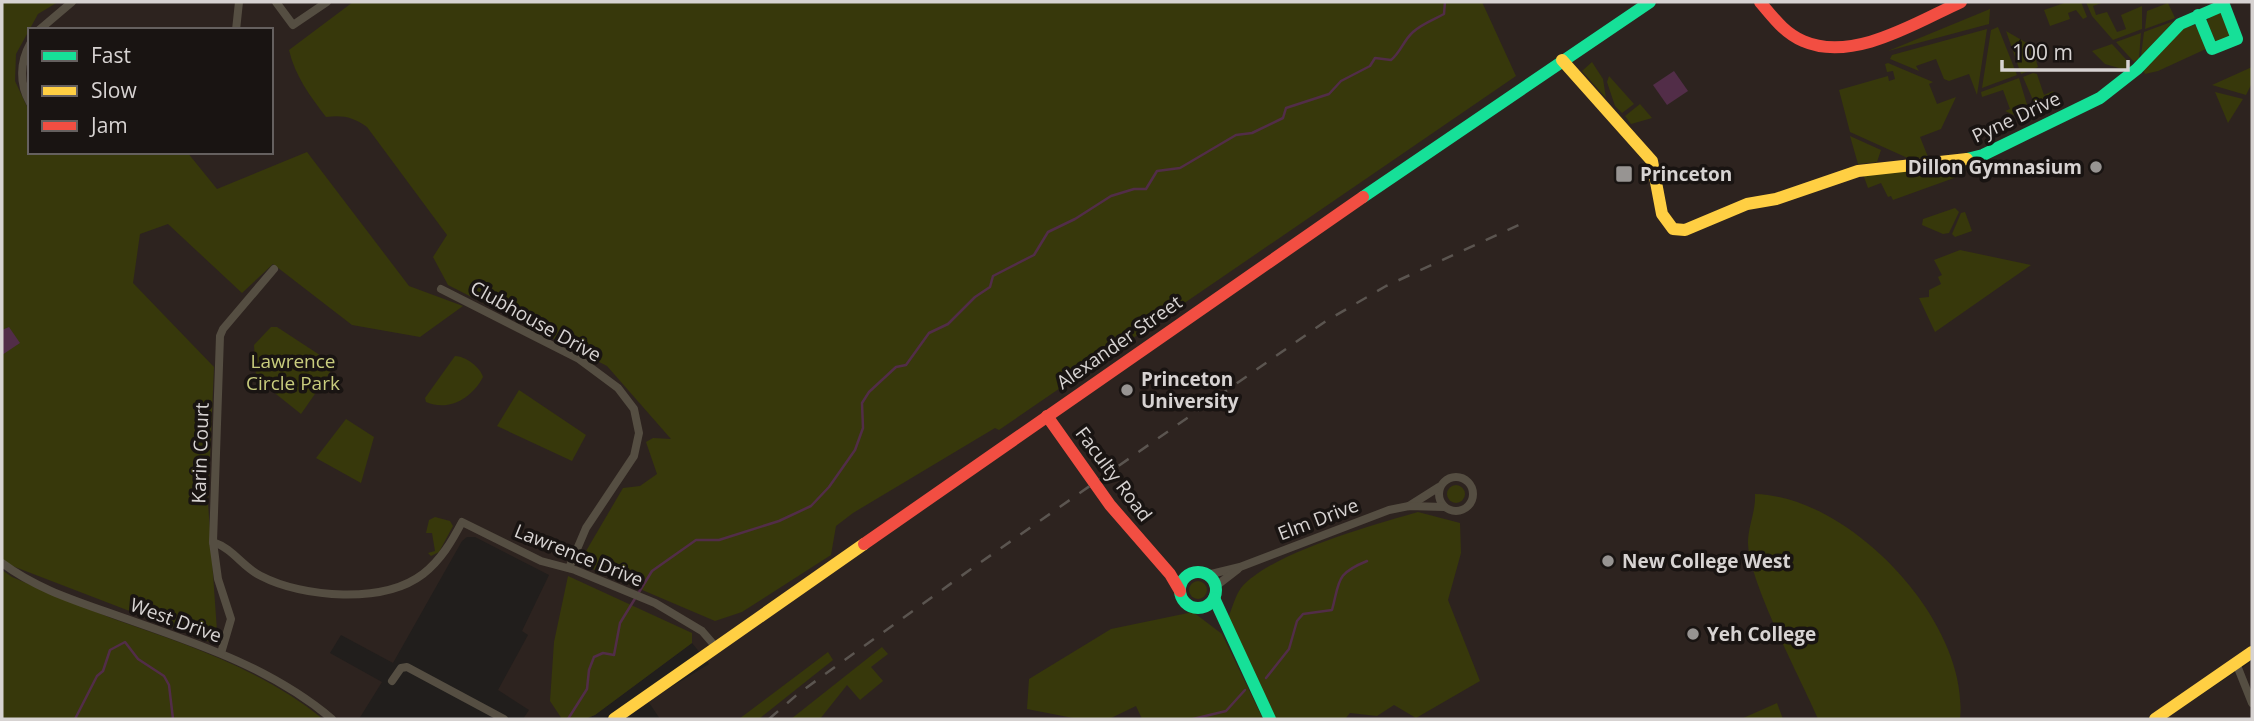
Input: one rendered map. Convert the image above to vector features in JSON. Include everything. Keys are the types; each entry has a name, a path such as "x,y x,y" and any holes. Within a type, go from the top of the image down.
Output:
{"street":[{"path":"41,28 72,2"},
{"path":"236,28 239,2"},
{"path":"276,2 293,25 327,2"},
{"name":"Alexander Street","path":"614,719 1047,416 1650,2"},
{"path":"1760,2 1770,17 1790,37 1811,46 1834,49 1875,38 1961,2"},
{"name":"Pyne Drive","path":"1562,60 1652,161 1659,181 1659,210 1673,229 1685,230 1746,204 1776,199 1858,171 1983,155 2099,98 2137,69 2180,24 2198,15"},
{"path":"28,49 22,65 22,80 28,97"},
{"name":"Karin Court","path":"221,653 231,619 218,579 213,542 220,337 223,329 274,269"},
{"name":"Clubhouse Drive","path":"440,289 579,359 618,388 634,409 639,433 634,456 586,528 569,568"},
{"name":"Faculty Road","path":"1047,416 1124,523 1152,553 1180,591"},
{"path":"1459,477 1468,483 1472,492 1471,501 1465,508 1455,511 1444,507 1439,499 1440,486 1447,479 1459,477"},
{"name":"Elm Drive","path":"1409,506 1440,486"},
{"name":"Elm Drive","path":"1207,575 1240,567 1367,517 1409,506 1444,507"},
{"name":"Lawrence Drive","path":"213,542 227,547 261,577 327,594 373,592 414,580 440,558 462,522 531,557 569,568 654,603 702,631 715,646"},
{"name":"Faculty Road","path":"1152,553 1179,570 1193,573"},
{"name":"West Drive","path":"2,563 48,590 221,653 278,681 332,719"},
{"name":"Elm Drive","path":"1215,592 1240,567"},
{"path":"1226,629 1200,608 1186,604 1180,591 1184,580 1193,573 1207,575 1226,629 1270,719"},
{"path":"1200,608 1215,592"},
{"path":"2155,719 2252,652"},
{"path":"2236,663 2252,703"},
{"path":"392,681 401,668 407,667 504,719"}],"shaded area":[{"name":"Princeton University","path":"2,2 2252,2 2252,646 2147,719 660,719 648,701 709,664 692,643 595,715 585,719 523,719 529,710 498,690 528,635 522,631 549,575 475,537 467,537 462,541 393,663 341,635 330,653 382,682 359,719 2,719 2,243 51,154 273,154 273,28 28,28 28,116 13,94"},
{"path":"1674,71 1688,91 1667,105 1653,85"},
{"path":"9,327 20,343 2,355 2,330"},
{"path":"2252,661 2252,719 2165,719"}],"green space":[{"path":"2,2 58,2 38,14 16,54 15,81 28,109 28,154 189,154 217,189 307,152 409,286 463,306 420,337 352,325 273,264 242,293 168,224 140,234 133,283 214,367 208,503 218,645 2,562"},
{"path":"353,2 1482,2 1516,76 999,430 995,428 853,513 836,526 831,555 742,612 715,621 579,563 623,488 640,486 657,474 646,442 653,438 671,439 607,366 448,285 433,257 447,235 367,127 348,118 326,117 314,101 299,77 289,50"},
{"path":"2067,2 2081,2 2087,17 2083,19 2076,10 2068,13 2070,19 2050,26 2044,10"},
{"path":"2086,2 2104,2 2093,6 2096,15 2107,12 2117,32 2126,29 2121,15 2142,6 2142,29 2113,40 2092,16"},
{"path":"2168,3 2175,18 2145,29 2147,11"},
{"path":"1990,9 1989,24 1888,51"},
{"path":"2220,12 2225,14 2230,36 2216,43 2207,21 2210,15"},
{"path":"2174,21 2141,56 2144,32"},
{"path":"2195,25 2208,48 2158,71 2145,74 2143,70 2183,28"},
{"path":"1998,27 2017,75 1982,88 1991,30"},
{"path":"1987,29 1977,95 1969,74 1949,81 1944,79 1936,59 1916,66 1919,71 1890,59 1892,55"},
{"path":"2006,31 2032,46 2038,67 2021,74"},
{"path":"2141,33 2139,58 2134,62 2116,42"},
{"path":"2112,44 2131,65 2126,70 2105,64 2092,51"},
{"path":"1592,62 1603,79 1606,98 1582,71"},
{"path":"1885,64 1933,82 1929,84 1937,104 1956,97 1941,129 1920,137 1928,157 1912,160 1850,132 1839,90 1888,76 1889,81 1895,79 1893,71 1887,72"},
{"path":"2252,67 2252,83 2246,95 2212,85"},
{"path":"2037,74 2044,95 2053,91 2062,107 2045,110 2036,107 2023,77"},
{"path":"1609,76 1634,104 1622,113 1615,106 1607,82"},
{"path":"2019,78 2028,108 2029,122 2005,111 2010,109 2003,90 1982,97 1981,92"},
{"path":"2215,92 2243,99 2228,123"},
{"path":"1640,104 1652,118 1631,124 1625,116"},
{"path":"1850,136 1881,150 1877,162 1858,164"},
{"path":"1968,165 1954,178 1893,200 1891,196 1888,197 1881,183 1868,188 1863,174"},
{"path":"1955,208 1959,212 1949,233 1943,234 1922,225 1923,219"},
{"path":"1965,212 1972,231 1955,237 1952,234 1961,213"},
{"path":"1960,250 2031,265 1935,332 1919,298 1929,297 1929,290 1941,284 1938,277 1942,275 1934,260"},
{"name":"Lawrence Circle Park","path":"271,327 277,327 335,365 301,414 256,378 254,345"},
{"path":"455,356 467,360 479,370 483,377 478,385 466,397 451,404 435,405 426,402 425,398"},
{"path":"519,390 586,435 572,461 497,426"},
{"path":"346,419 374,437 361,483 316,458"},
{"path":"1452,485 1460,485 1465,494 1463,501 1452,503 1447,498 1447,490"},
{"path":"1755,494 1792,500 1829,516 1865,541 1897,571 1925,606 1946,644 1958,682 1960,719 1818,719 1766,605 1751,560 1748,537"},
{"path":"1418,512 1460,523 1461,553 1448,600 1480,681 1416,718 1394,705 1377,716 1350,713 1345,719 1273,719 1228,618 1241,588 1255,575 1298,552"},
{"path":"435,517 450,521 453,526 439,552 431,556 428,553 435,551 432,533 426,533 429,520"},
{"path":"2,570 12,577 86,608 195,648 249,672 299,701 323,719 2,719"},
{"path":"568,576 692,633 692,643 595,715 585,719 562,719 550,701 554,642"},
{"path":"1198,581 1204,584 1207,590 1204,596 1198,599 1192,596 1189,590 1192,584"},
{"path":"1193,612 1222,634 1263,719 1142,719 1136,706 1109,719 1073,718 1027,709 1029,679 1111,629"},
{"path":"882,647 888,654 871,667 883,681 860,700 847,685 820,719 791,719"},
{"path":"828,652 833,660 759,719 739,719"},
{"path":"1777,703 1783,719 1741,719"}],"waterway":[{"path":"568,719 587,689 589,670 594,657 603,653 614,655 620,623 652,571 696,540 719,540 779,521 811,506 829,487 855,450 863,428 862,403 869,392 896,367 906,365 929,333 948,324 975,297 990,287 993,276 1034,255 1048,232 1075,219 1111,196 1134,189 1146,189 1157,171 1180,168 1236,135 1252,133 1283,118 1286,108 1329,94 1341,81 1370,66 1375,58 1391,60 1413,32 1444,14 1445,2"},
{"path":"1266,678 1289,649 1297,621 1303,614 1332,610 1340,580 1349,570 1367,561"},
{"path":"75,719 97,676 103,671 110,650 125,642 138,659 164,676 169,685 173,719"},
{"path":"1193,719 1226,711 1245,690"}],"railway":[{"path":"769,719 799,693 971,569 1326,321 1386,286 1523,223"}],"traffic: fast":[{"path":"1363,197 1650,2"},
{"path":"1967,159 1983,155 2100,98 2137,69 2180,24 2224,5 2237,39 2212,49 2198,15"},
{"path":"1198,572 1211,577 1216,590 1211,603 1198,608 1185,603 1180,590 1185,577 1198,572"},
{"path":"1214,598 1270,719"}],"traffic: slow":[{"path":"1562,60 1652,161 1662,214 1673,229 1685,230 1747,204 1776,199 1858,171 1967,159"},
{"path":"614,719 864,544"},
{"path":"2155,719 2252,652"}],"traffic: jam":[{"path":"1760,2 1779,24 1796,38 1822,46 1843,47 1863,44 1905,29 1961,2"},
{"path":"864,544 1363,197"},
{"path":"1047,416 1110,505 1170,574 1180,591"}],"place":[{"name":"Dillon Gymnasium","path":"2096,167"},
{"name":"Princeton","path":"1624,174"},
{"name":"Princeton University","path":"1127,390"},
{"name":"New College West","path":"1608,561"},
{"name":"Yeh College","path":"1693,634"}]}
